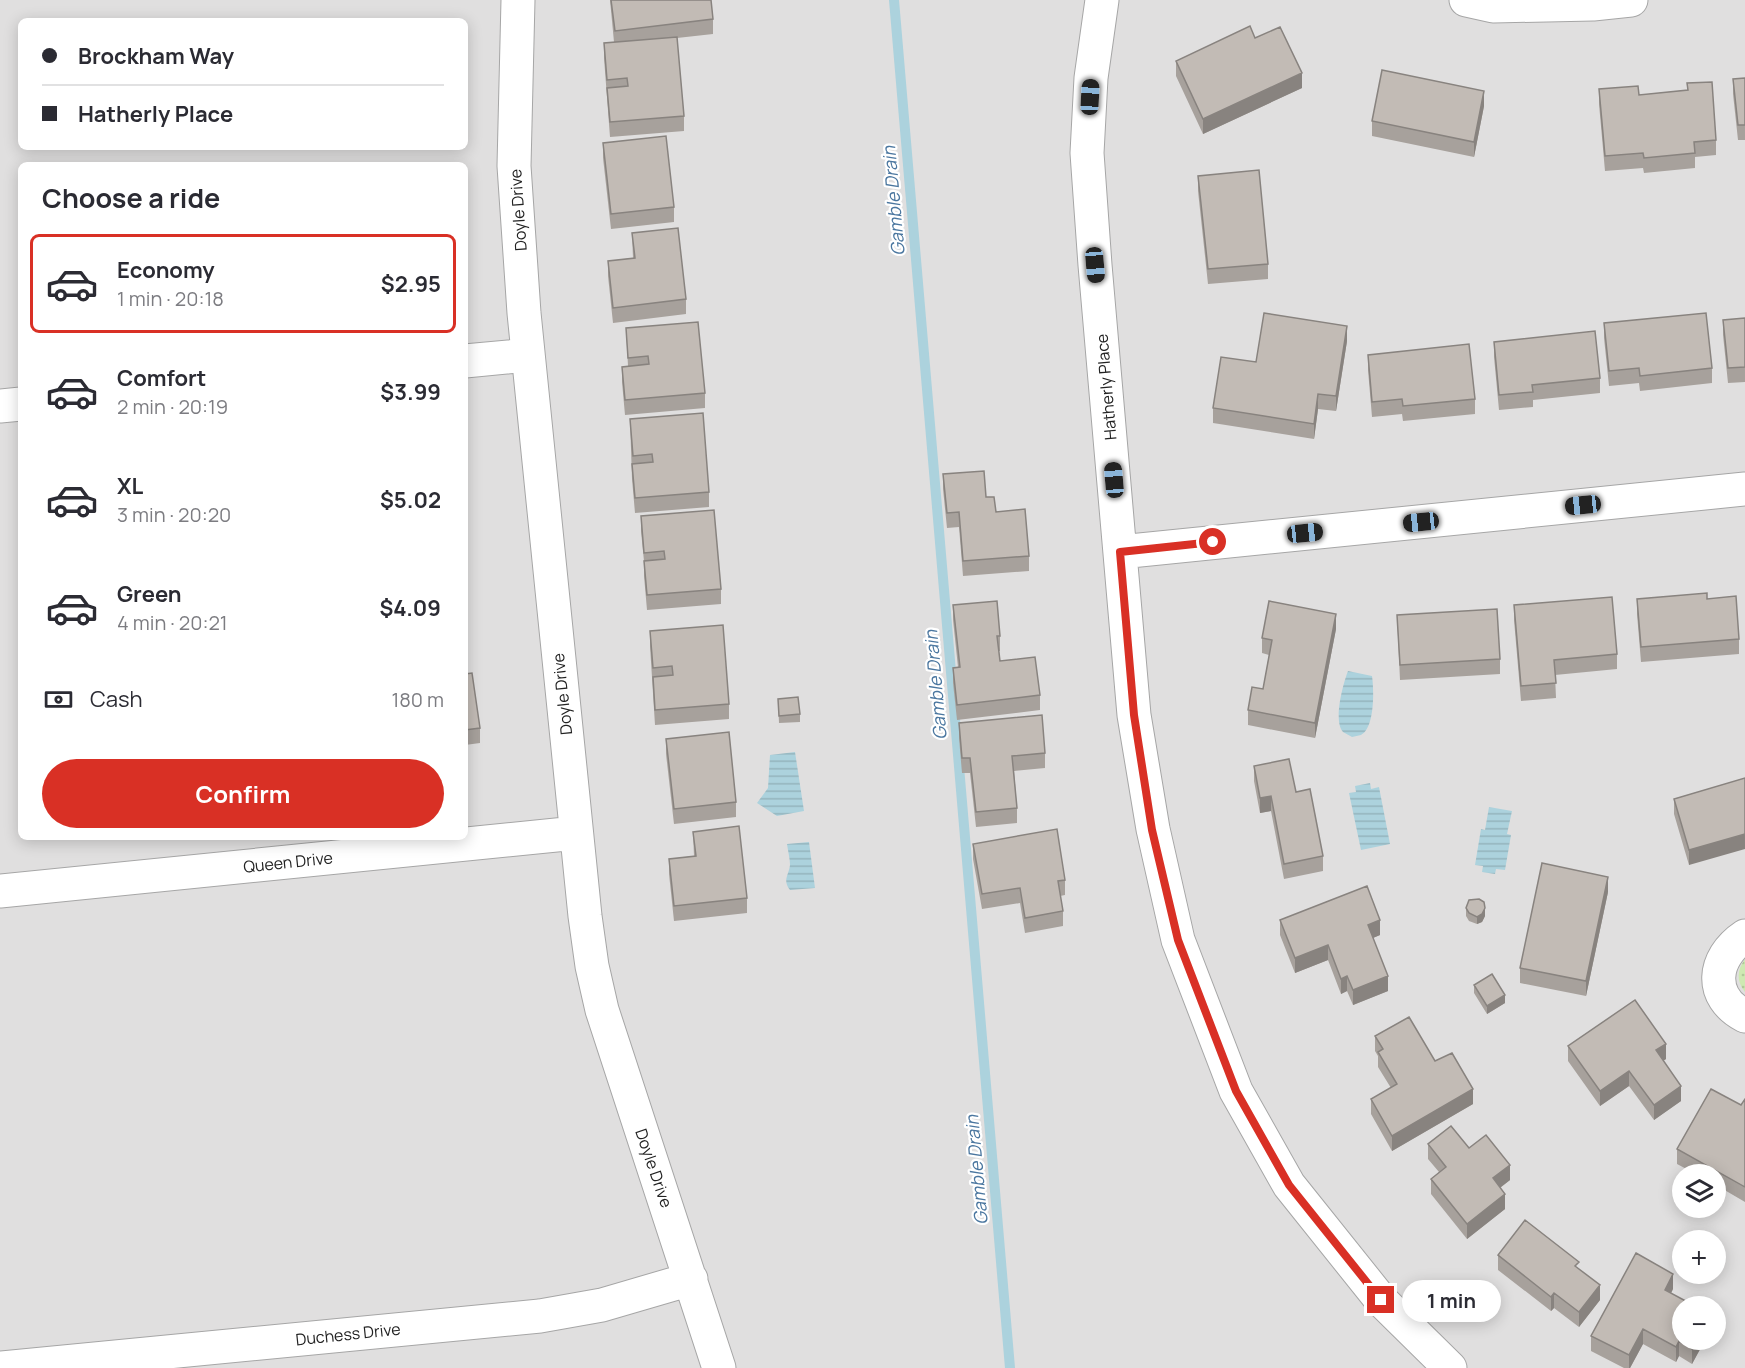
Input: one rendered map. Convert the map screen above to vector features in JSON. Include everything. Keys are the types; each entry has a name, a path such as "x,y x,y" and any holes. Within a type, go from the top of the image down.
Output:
{"street":[{"name":"Doyle Drive","path":"518,0 514,166 528,355 576,833 592,966 602,1010 719,1368"},
{"name":"Hatherly Place","path":"1102,0 1091,78 1087,153 1095,265 1134,715 1152,830 1178,940 1236,1091 1289,1185 1381,1300 1450,1368"},
{"path":"1466,0 1493,6 1593,4 1631,0"},
{"path":"468,361 528,355"},
{"path":"0,406 18,404"},
{"path":"1120,552 1745,489"},
{"name":"Queen Drive","path":"0,891 576,833"},
{"path":"1745,936 1726,954 1720,967 1719,983 1724,1001 1745,1016"},
{"name":"Duchess Drive","path":"2,1368 540,1316 602,1305 691,1279"}],"shaded area":[{"path":"0,0 1745,0 1745,1368 0,1368"}],"green space":[{"path":"1745,959 1745,992 1740,984 1739,976 1740,967"}],"water":[{"path":"1348,671 1372,676 1373,682 1369,725 1361,735 1352,737 1343,732 1339,720 1342,693"},
{"path":"795,752 804,811 777,816 757,803 768,788 770,755"},
{"path":"1370,783 1371,789 1379,787 1390,844 1361,850 1349,793 1356,792 1355,786"},
{"path":"1489,807 1512,811 1507,834 1511,835 1505,870 1496,869 1495,874 1482,872 1483,866 1475,865 1481,829 1485,830"},
{"path":"809,842 815,888 790,890 786,880 790,865 787,844"}],"building":[{"path":"611,0 711,0 713,19 615,31"},
{"path":"1250,26 1255,38 1280,27 1302,73 1203,119 1176,61"},
{"path":"677,37 684,116 610,122 607,88 628,86 627,78 607,80 604,43"},
{"path":"1382,70 1484,91 1474,142 1372,121"},
{"path":"1745,78 1745,125 1738,125 1733,79"},
{"path":"1712,82 1716,140 1694,142 1695,153 1644,158 1643,153 1605,156 1599,89 1638,86 1639,95 1688,90 1687,83"},
{"path":"666,136 674,207 611,214 603,143"},
{"path":"1259,170 1268,264 1208,269 1198,176"},
{"path":"678,228 686,299 613,308 608,261 635,258 632,233"},
{"path":"1264,313 1347,326 1336,396 1318,394 1314,424 1213,408 1221,357 1256,362"},
{"path":"1706,313 1712,368 1640,376 1639,368 1609,371 1604,323"},
{"path":"1745,318 1745,367 1728,368 1723,320"},
{"path":"698,322 705,393 625,400 622,367 649,364 648,356 628,358 626,328"},
{"path":"1595,331 1600,378 1532,385 1533,392 1499,395 1494,342"},
{"path":"1469,344 1475,399 1403,406 1402,399 1372,402 1368,355"},
{"path":"703,413 709,492 635,498 632,464 653,462 652,454 633,456 630,419"},
{"path":"984,471 986,497 994,497 996,512 1025,509 1029,556 963,561 959,512 947,513 943,474"},
{"path":"714,510 721,589 647,595 644,561 665,559 664,551 644,553 641,516"},
{"path":"1707,593 1707,599 1736,596 1739,639 1641,647 1637,599"},
{"path":"1612,597 1617,654 1554,660 1556,683 1521,686 1514,605"},
{"path":"997,601 1000,661 1035,657 1040,695 957,705 953,668 960,667 953,605"},
{"path":"1269,601 1336,614 1315,723 1248,710 1252,687 1263,689 1272,640 1262,638"},
{"path":"1497,609 1500,659 1400,665 1397,615"},
{"path":"723,625 729,704 655,710 653,677 673,675 672,666 653,668 650,631"},
{"path":"472,673 480,728 468,730 468,674"},
{"path":"798,697 800,714 779,716 778,699"},
{"path":"1042,715 1045,753 1012,756 1017,808 976,812 970,758 962,758 959,723"},
{"path":"729,732 736,802 674,809 666,739"},
{"path":"1289,759 1296,792 1310,789 1323,856 1284,864 1271,796 1260,798 1254,766"},
{"path":"1745,778 1745,834 1689,850 1674,799"},
{"path":"739,826 747,898 674,906 669,859 696,856 693,832"},
{"path":"1057,829 1065,880 1058,881 1063,911 1025,918 1020,888 982,894 973,844"},
{"path":"1542,863 1608,877 1586,981 1520,968"},
{"path":"1367,886 1380,920 1368,925 1388,976 1353,990 1347,976 1341,979 1328,945 1295,958 1280,920"},
{"path":"1479,899 1484,902 1485,908 1477,917 1469,913 1466,908 1469,900"},
{"path":"1492,974 1505,995 1487,1006 1474,985"},
{"path":"1635,1000 1666,1044 1656,1050 1681,1086 1654,1105 1629,1071 1600,1091 1568,1046"},
{"path":"1409,1017 1435,1061 1452,1053 1473,1089 1392,1136 1371,1099 1397,1084 1378,1052 1383,1049 1375,1036"},
{"path":"1711,1089 1741,1105 1745,1099 1745,1187 1726,1176 1726,1164 1704,1164 1677,1149"},
{"path":"1451,1126 1469,1148 1486,1135 1510,1165 1493,1178 1505,1194 1467,1224 1431,1179 1446,1167 1428,1144"},
{"path":"1525,1220 1579,1262 1575,1266 1600,1285 1579,1312 1554,1293 1551,1297 1498,1255"},
{"path":"1636,1253 1672,1273 1665,1290 1676,1296 1672,1296 1672,1345 1643,1329 1629,1355 1591,1336"}],"waterway":[{"name":"Gamble Drain","path":"894,0 1010,1368"}],"route":[{"path":"1213,542 1120,552 1134,715 1152,830 1178,940 1236,1091 1289,1185 1381,1300"}]}
